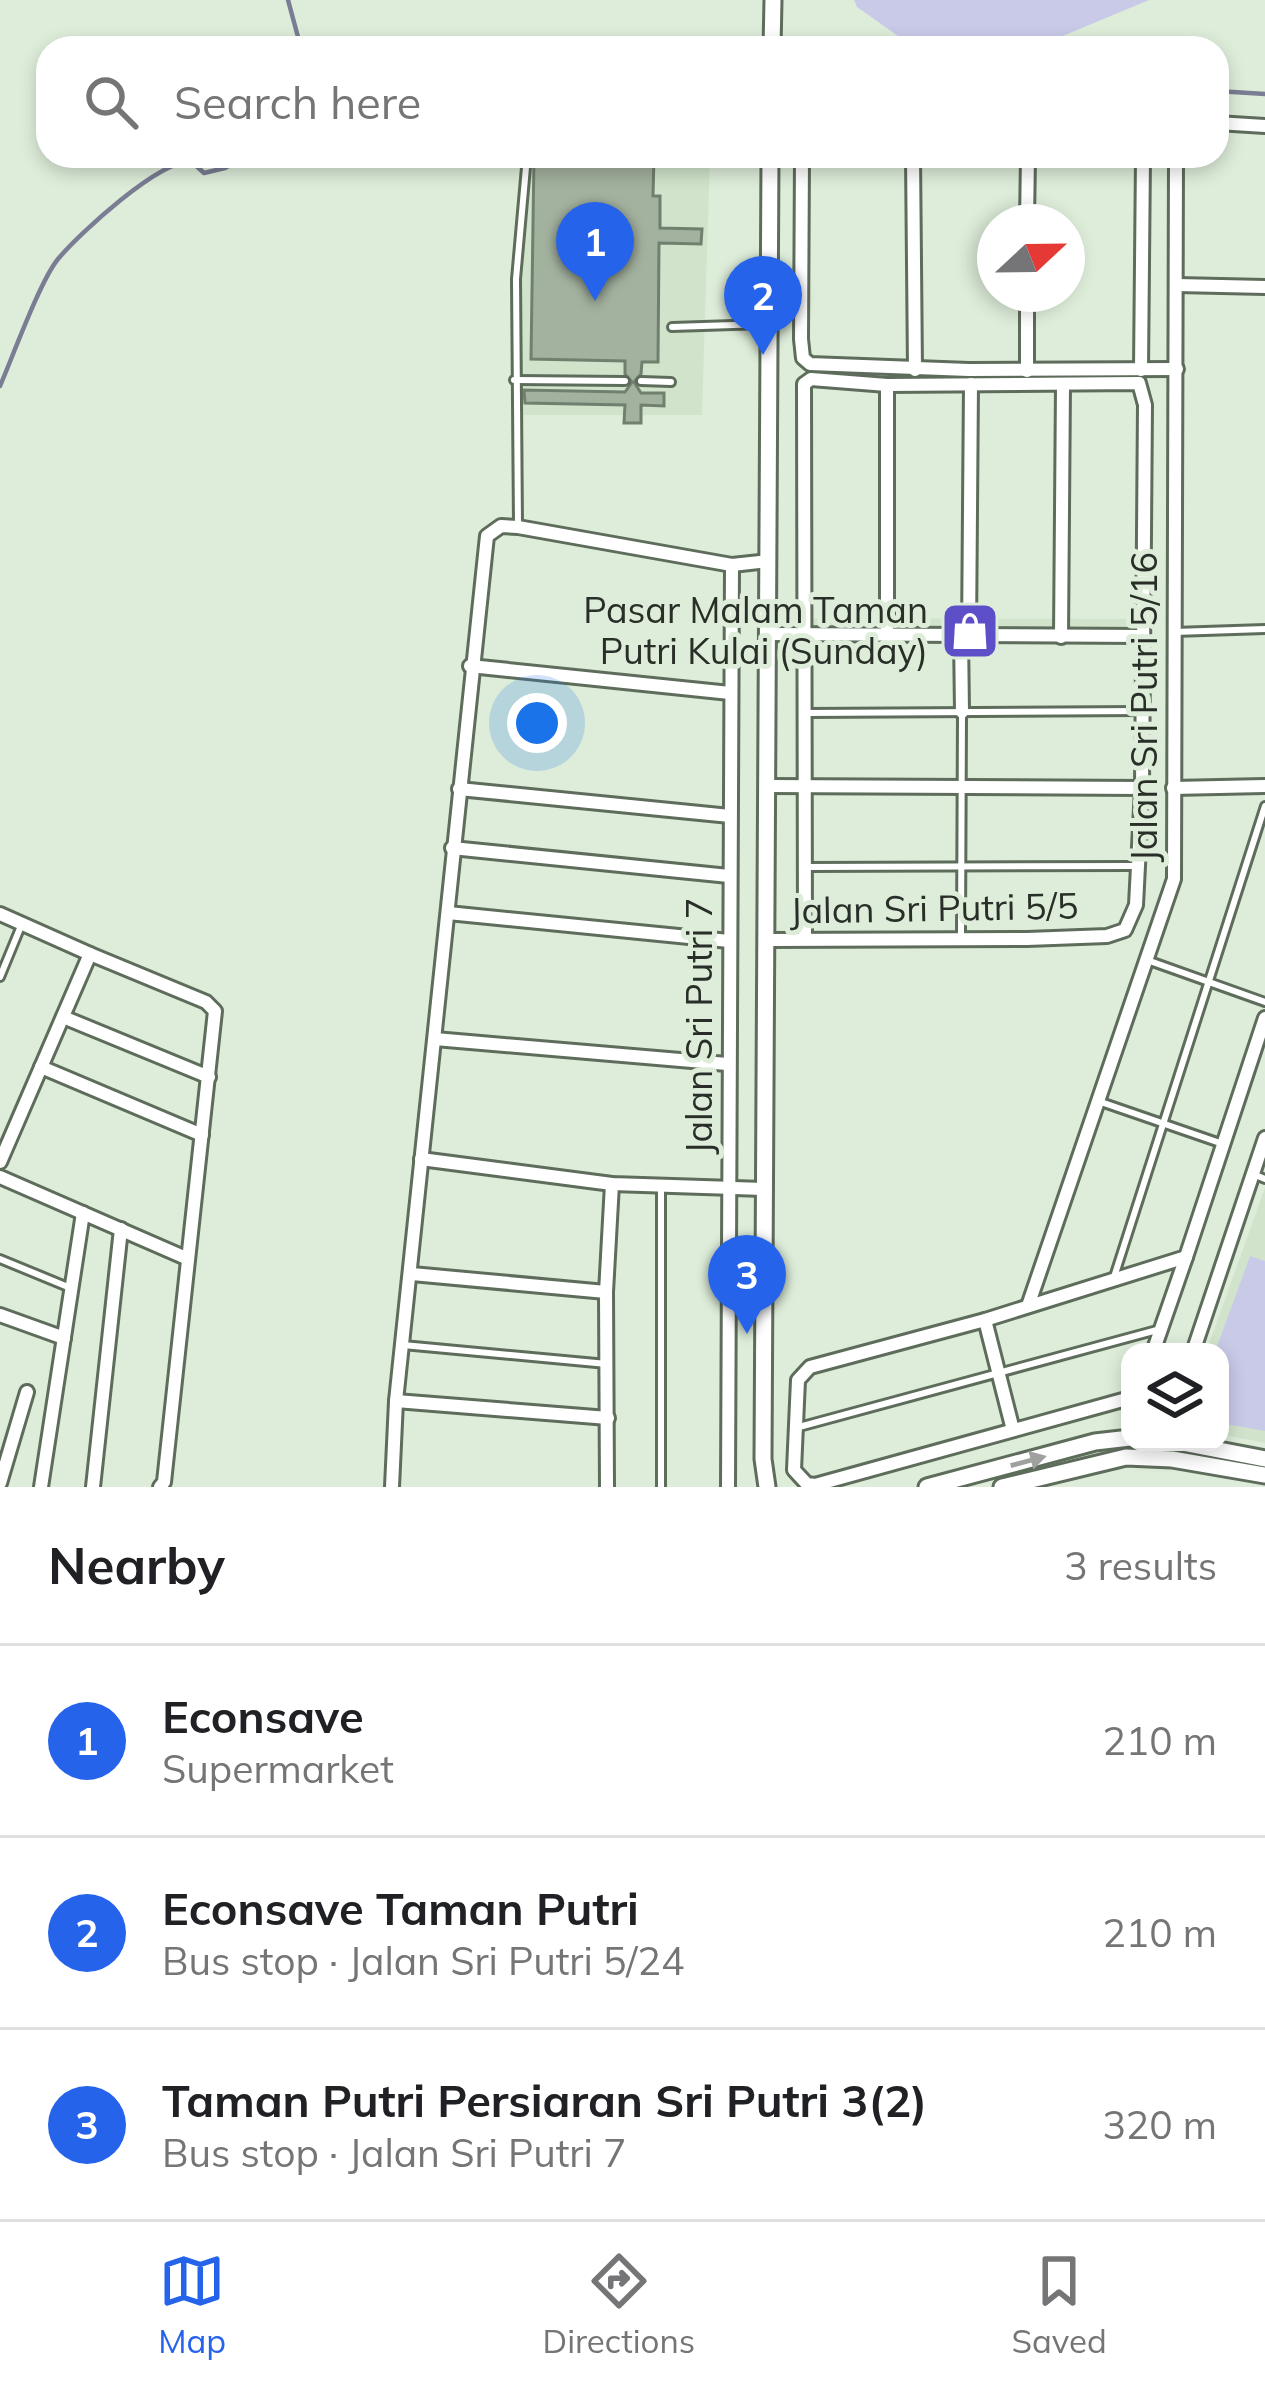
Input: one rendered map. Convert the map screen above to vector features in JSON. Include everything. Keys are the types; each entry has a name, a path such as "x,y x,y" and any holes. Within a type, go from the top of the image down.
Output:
{"street":[{"path":"772,36 773,0"},
{"path":"1229,124 1265,126"},
{"path":"767,1487 763,1459 770,168"},
{"path":"802,168 803,358 820,367 1140,376"},
{"path":"913,168 915,370"},
{"path":"1028,168 1028,204"},
{"name":"Jalan Sri Putri 5/5","path":"768,940 1117,934 1125,930 1136,904 1142,788 1143,168"},
{"name":"Jalan Sri Putri 5/16","path":"1028,1306 1174,879 1176,168"},
{"path":"1177,285 1265,287"},
{"path":"1027,312 1027,371"},
{"path":"805,939 804,384 811,379 887,386 1063,385 1177,369"},
{"path":"962,712 971,384"},
{"path":"1061,637 1063,385"},
{"path":"887,386 887,637"},
{"path":"392,1487 396,1401 487,536 501,526 518,527 732,565 768,561"},
{"name":"Jalan Sri Putri 7","path":"728,1487 732,565"},
{"path":"767,634 1142,636"},
{"path":"470,666 730,693"},
{"path":"768,786 1142,788"},
{"path":"1173,788 1265,786"},
{"path":"459,789 730,816"},
{"path":"452,848 729,876"},
{"path":"448,913 729,941"},
{"path":"0,914 206,1002 215,1011 160,1487"},
{"path":"0,1162 90,954"},
{"path":"63,1016 209,1077"},
{"path":"1156,1343 1265,1018"},
{"path":"435,1039 727,1064"},
{"path":"41,1067 202,1135"},
{"path":"1196,1343 1259,1176 1265,1138"},
{"path":"422,1160 612,1184 764,1189"},
{"path":"0,1178 186,1258"},
{"path":"608,1487 606,1292 612,1184"},
{"path":"40,1487 83,1213"},
{"path":"93,1487 121,1229"},
{"path":"1121,1400 815,1485 807,1484 794,1470 798,1380 810,1367 985,1320 1186,1257"},
{"path":"412,1274 606,1292"},
{"path":"0,1315 64,1338"},
{"path":"985,1320 1013,1430"},
{"path":"0,1483 27,1392"},
{"path":"396,1401 608,1418"},
{"path":"927,1487 1121,1439"},
{"path":"1001,1487 1138,1451"},
{"path":"1224,1451 1265,1459"},
{"path":"1126,1456 1265,1475"}],"lane":[{"path":"518,527 516,279 526,168"},
{"path":"672,327 770,324"},
{"path":"514,380 625,381"},
{"path":"641,381 671,382"},
{"path":"1174,632 1265,629"},
{"path":"802,713 1142,711"},
{"path":"961,938 962,712"},
{"path":"1113,1280 1265,806"},
{"path":"803,866 1138,866"},
{"path":"0,977 21,926"},
{"path":"1147,960 1265,1002"},
{"path":"1098,1101 1224,1144"},
{"path":"661,1186 661,1487"},
{"path":"0,1259 72,1289"},
{"path":"796,1428 1161,1329"},
{"path":"403,1346 607,1364"}],"shaded area":[{"path":"854,0 1149,0 1063,36 898,36"},
{"path":"529,168 710,168 702,415 518,415 519,279"},
{"name":"Pasar Malam Taman Putri Kulai (Sunday)","path":"792,618 1148,619 1147,643 792,645"},
{"path":"1265,1188 1265,1443 1229,1436 1229,1343 1209,1343"},
{"path":"1250,1256 1265,1261 1265,1431 1229,1425 1229,1343 1218,1343"}],"building":[{"path":"534,168 654,168 653,196 660,196 660,228 702,229 701,244 659,243 658,362 642,362 634,382 641,393 664,393 664,406 641,405 641,423 624,423 625,405 525,403 524,390 625,392 632,382 625,374 625,361 531,359"}],"waterway":[{"path":"288,0 298,36"},
{"path":"1229,92 1265,94"},
{"path":"0,386 58,259 120,200 168,168"},
{"path":"199,168 204,173 225,168"}],"place":[{"name":"Econsave","path":"595,301"},
{"name":"Econsave Taman Putri","path":"763,355"},
{"name":"Pasar Malam Taman Putri Kulai (Sunday)","path":"970,631"},
{"name":"Taman Putri Persiaran Sri Putri 3(2)","path":"747,1334"}]}
